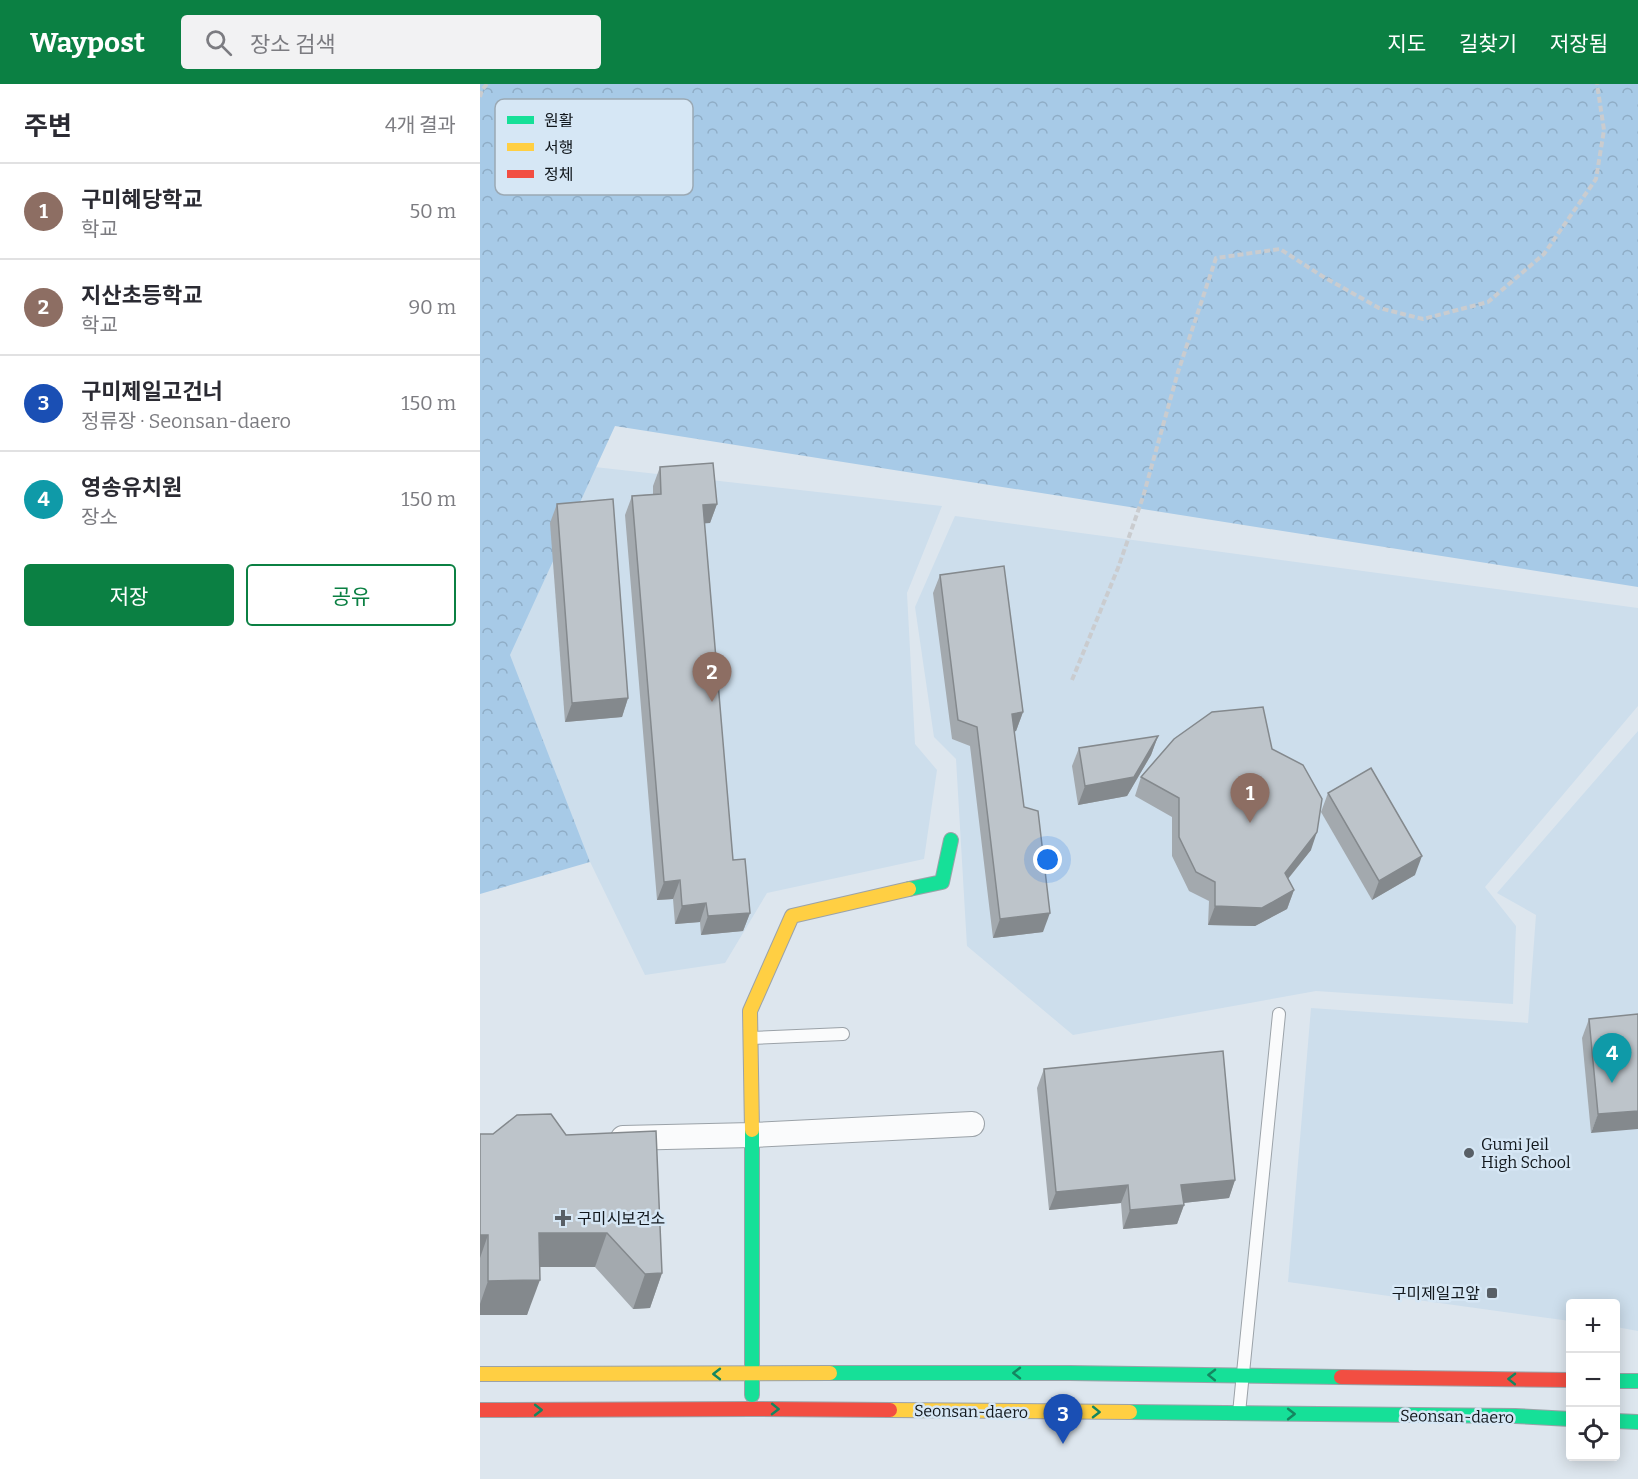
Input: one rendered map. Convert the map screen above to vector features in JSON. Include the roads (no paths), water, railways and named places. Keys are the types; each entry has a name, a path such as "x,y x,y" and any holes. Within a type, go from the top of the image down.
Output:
{"main road":[{"path":"752,1409 750,1011 792,916 942,882 951,840"},
{"path":"480,1374 1070,1373 1566,1380"},
{"path":"1620,1381 1638,1381"},
{"name":"Seonsan-daero","path":"480,1410 752,1409 1515,1416 1566,1419"},
{"path":"1620,1421 1638,1422"}],"street":[{"path":"598,1138 752,1135 972,1124"}],"lane":[{"path":"1239,1414 1279,1014"},
{"path":"750,1038 843,1034"}],"place":[{"name":"지산초등학교","path":"712,702"},
{"name":"구미혜당학교","path":"1250,823"},
{"name":"영송유치원","path":"1612,1083"},
{"name":"Gumi Jeil High School","path":"1469,1153"},
{"name":"구미시보건소","path":"563,1218"},
{"name":"구미제일고앞","path":"1492,1293"},
{"name":"구미제일고건너","path":"1063,1444"}]}
